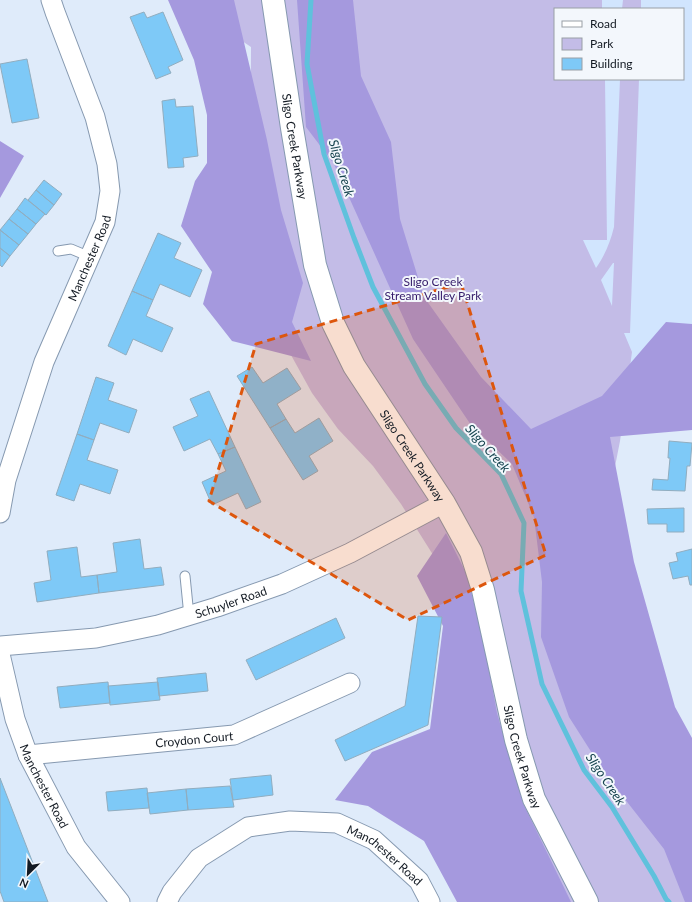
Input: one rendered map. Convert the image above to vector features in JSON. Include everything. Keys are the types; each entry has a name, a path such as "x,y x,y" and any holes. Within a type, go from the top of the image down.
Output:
{"street":[{"name":"Manchester Road","path":"0,513 6,480 44,362 105,222 110,191 107,164 95,117 54,12 51,0"},
{"name":"Sligo Creek Parkway","path":"273,0 292,128 315,265 333,323 354,366 444,503 471,552 483,590 516,740 534,799 587,902"},
{"name":"Schuyler Road","path":"0,646 96,638 158,625 189,616 282,584 350,553 444,503"},
{"name":"Manchester Road","path":"0,654 2,675 15,719 28,755 76,847 120,902"},
{"name":"Croydon Court","path":"28,755 234,735 350,683"},
{"name":"Manchester Road","path":"167,902 172,892 199,858 248,827 290,821 337,823 374,840 419,881 430,902"}],"lane":[{"path":"58,251 71,249 90,257"},
{"path":"185,576 189,616"}],"highlighted area":[{"path":"461,283 546,555 408,620 209,501 256,344"}],"shaded area":[{"path":"168,0 234,0 267,140 281,210 303,283 292,322 311,361 232,341 203,304 212,272 181,226 195,181 207,163 207,115 194,60"},
{"path":"297,0 353,0 361,76 391,142 400,219 424,297 481,377 531,429 602,396 666,322 692,324 692,430 610,437 634,562 675,707 692,738 692,902 685,902 664,849 606,775 569,717 541,637 542,582 534,517 512,464 471,425 413,339 334,164 306,127"},
{"path":"602,0 692,0 692,398 627,394 551,167 589,80 684,80 684,8 602,8"},
{"path":"0,141 24,156 0,198"},
{"path":"446,533 467,575 485,648 497,713 523,803 571,902 457,902 424,841 368,806 335,800 372,752 430,729 443,626 417,576"}],"green space":[{"name":"Sligo Creek Stream Valley Park","path":"187,0 602,0 602,8 554,8 554,80 605,80 607,240 583,240 596,268 607,249 614,227 620,80 639,80 630,333 624,333 632,352 620,441 594,574 692,902 521,902 456,660 435,558 401,504 373,466 338,429 312,393 291,355 250,206 251,47 202,14","holes":["614,263 612,306 601,280"]},
{"path":"623,0 641,0 641,8 622,8"}],"building":[{"path":"144,12 147,18 163,12 183,60 168,67 171,73 156,79 130,17"},
{"path":"27,59 39,118 12,123 0,64"},
{"path":"175,99 176,107 193,106 198,156 183,158 184,167 168,168 162,101"},
{"path":"44,180 62,194 54,205 36,190"},
{"path":"36,190 54,205 46,215 28,200"},
{"path":"25,198 45,214 36,224 17,209"},
{"path":"17,209 36,224 28,234 9,219"},
{"path":"9,219 28,234 19,245 0,230"},
{"path":"0,230 19,245 10,256 0,248"},
{"path":"158,233 181,243 174,258 202,270 190,297 160,284 153,300 132,291"},
{"path":"0,248 10,256 2,267 0,265"},
{"path":"132,291 153,300 146,316 173,328 162,352 133,339 126,355 108,346"},
{"path":"252,367 263,383 287,368 301,389 277,404 286,419 270,428 237,376"},
{"path":"96,377 114,383 108,400 137,410 129,433 100,423 94,440 77,434"},
{"path":"209,391 235,447 218,454 210,439 184,451 173,427 198,416 190,399"},
{"path":"319,418 333,441 309,456 318,471 303,480 270,428 286,419 295,433"},
{"path":"77,434 94,440 87,460 118,470 110,494 80,484 74,501 56,495"},
{"path":"669,441 692,443 690,466 687,466 685,491 652,490 653,479 668,480 670,458 668,458"},
{"path":"235,447 261,502 246,509 238,493 212,505 202,482 226,471 218,454"},
{"path":"684,508 684,532 667,532 667,524 648,524 647,509"},
{"path":"140,539 144,569 161,567 164,585 99,593 97,575 117,572 113,543"},
{"path":"77,547 81,577 97,575 99,593 37,602 34,583 51,580 47,551"},
{"path":"692,549 692,585 690,585 688,576 673,579 669,563 678,561 676,553"},
{"path":"418,616 442,617 428,725 345,761 335,740 405,706"},
{"path":"336,618 345,638 256,680 246,660"},
{"path":"206,673 208,691 159,696 157,678"},
{"path":"108,682 110,703 60,708 57,687"},
{"path":"158,682 160,700 110,705 108,686"},
{"path":"271,775 273,795 233,800 230,779"},
{"path":"0,778 48,902 4,902 0,891"},
{"path":"230,786 234,807 188,810 186,789"},
{"path":"147,788 149,808 108,811 106,792"},
{"path":"186,789 188,810 150,814 147,793"}],"waterway":[{"name":"Sligo Creek","path":"311,0 307,64 324,154 373,287 425,384 456,428 501,474 524,523 521,591 542,684 584,770 612,807 669,902"}]}
